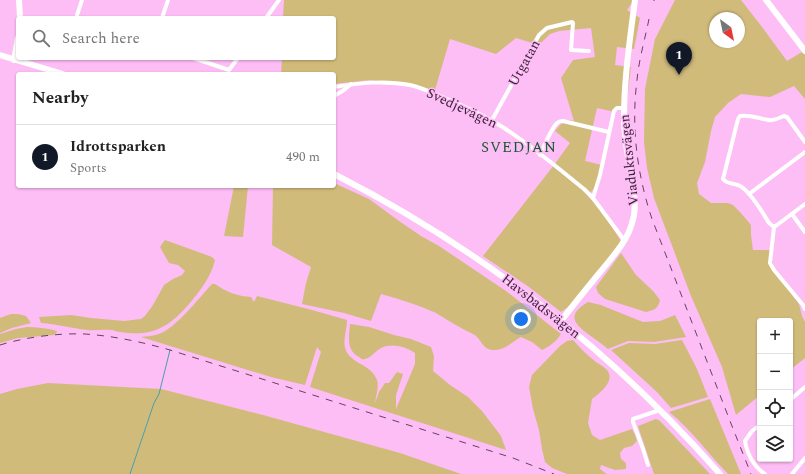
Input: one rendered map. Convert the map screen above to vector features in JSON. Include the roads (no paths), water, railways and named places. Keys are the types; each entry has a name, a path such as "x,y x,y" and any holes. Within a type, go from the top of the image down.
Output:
{"main road":[{"path":"19,0 20,16"},
{"name":"Viaduktsvägen","path":"561,321 628,235 635,212 634,187 626,146 624,108 635,0"},
{"path":"766,0 805,51"},
{"path":"14,60 16,49"},
{"path":"0,55 56,72"},
{"name":"Havsbadsvägen","path":"336,175 393,205 454,243 500,275 561,321 619,370 660,410 720,474"}],"street":[{"path":"77,16 82,0"},
{"path":"163,16 168,0"},
{"path":"267,16 278,0"},
{"name":"Utgatan","path":"492,120 536,40 544,31 553,26 572,22 571,50 589,51"},
{"path":"199,60 229,70 236,60"},
{"name":"Svedjevägen","path":"336,87 380,82 411,85 474,110 519,137 584,189 593,198 624,240"},
{"path":"336,95 351,84"},
{"path":"593,198 600,175 614,111 617,108 624,108"},
{"path":"774,227 769,223 749,194 740,186 728,183 723,179 738,120 740,116 745,115 770,120 784,116 787,117 805,142"},
{"path":"540,154 557,123 563,121 609,132"},
{"path":"749,194 805,152"},
{"path":"805,204 774,227 771,265 805,309"},
{"path":"792,214 805,232"},
{"path":"793,398 805,388"},
{"path":"648,465 633,419 660,410"},
{"path":"759,426 752,431 745,440 747,449 755,465 765,474"},
{"path":"792,474 805,458"}],"waterway":[{"path":"130,474 154,403 159,394 170,350"}],"railway":[{"path":"649,19 639,64 635,98 635,133 642,185 652,219 751,474"},
{"path":"0,345 31,338 75,334 107,336 138,342 170,350 513,458 554,474"}],"place":[{"name":"Idrottsparken","path":"679,75"}],"district":[{"name":"SVEDJAN","path":"519,147"}]}
